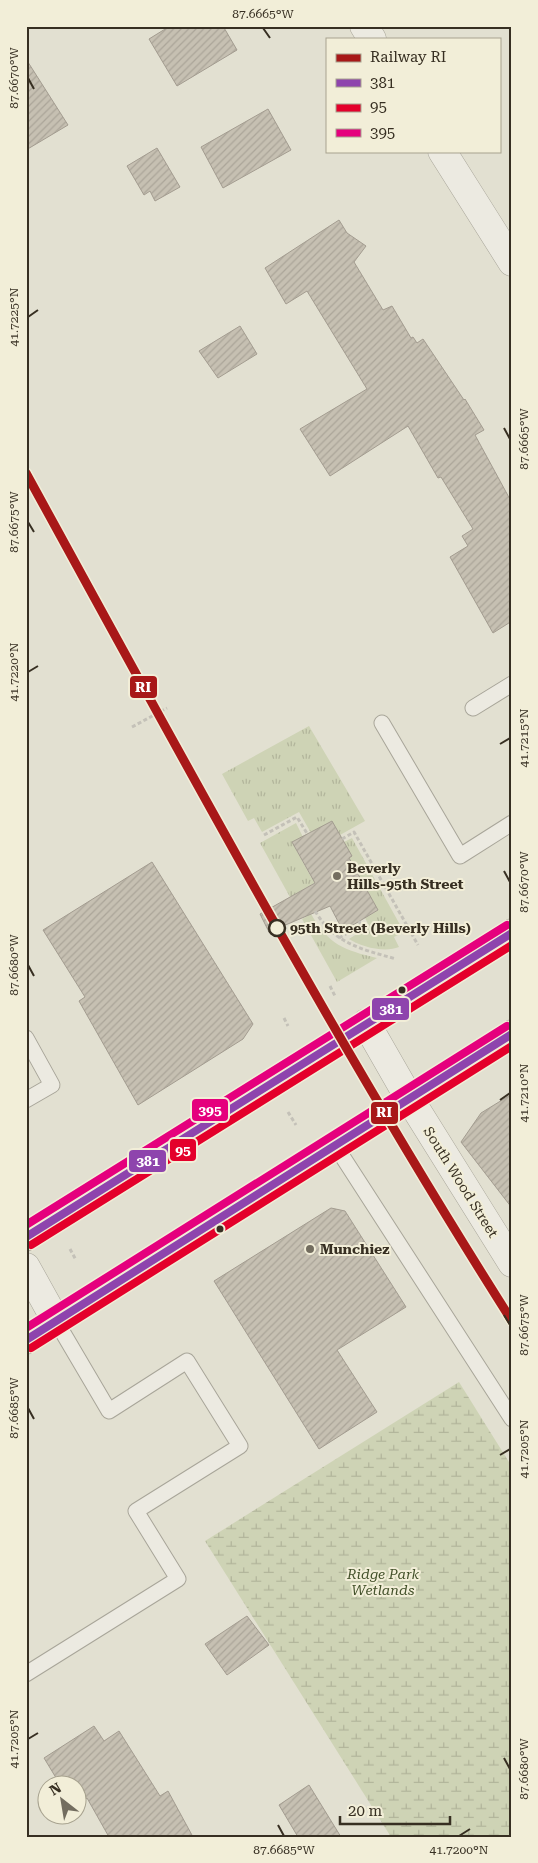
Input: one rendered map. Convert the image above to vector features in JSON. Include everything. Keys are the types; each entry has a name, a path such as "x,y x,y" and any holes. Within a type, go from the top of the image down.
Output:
{"main road":[{"path":"26,1238 512,933"},
{"path":"26,1340 512,1034"}],"street":[{"path":"364,26 371,38"},
{"path":"443,152 512,262"},
{"name":"South Wood Street","path":"366,1023 409,1098 512,1263"},
{"path":"26,1267 56,1321"}],"lane":[{"path":"473,708 512,684"},
{"path":"382,723 460,856 512,823"},
{"path":"26,1038 52,1085 26,1100"},
{"path":"335,1144 512,1420"},
{"path":"26,1674 178,1580 136,1511 240,1446 187,1361 109,1412 56,1321"}],"path":[{"path":"132,727 167,708"},
{"path":"264,835 297,817 308,835"},
{"path":"342,840 354,832 418,945"},
{"path":"315,911 339,938 360,949 396,959"},
{"path":"339,938 361,925 359,921"},
{"path":"330,986 335,996"},
{"path":"284,1018 288,1026"},
{"path":"287,1109 296,1125"},
{"path":"67,1244 76,1260"}],"green space":[{"path":"309,726 365,821 340,835 311,833 299,812 262,832 254,818 248,821 222,774"},
{"path":"296,823 303,837 293,844 311,877 318,881 290,897 260,843"},
{"path":"352,838 404,932 394,937 399,947 393,949 373,948 349,939 369,926 365,918 378,910 349,858 352,856 344,842"},
{"path":"311,914 324,933 338,945 377,958 337,982 302,919"},
{"name":"Ridge Park Wetlands","path":"459,1382 512,1467 512,1837 391,1837 205,1541"}],"building":[{"path":"170,26 223,26 237,50 177,86 149,39"},
{"path":"26,59 68,125 26,150"},
{"path":"268,109 291,150 223,188 201,147"},
{"path":"157,148 180,187 155,201 150,191 144,195 127,166"},
{"path":"339,220 347,233 366,246 354,262 383,310 392,306 411,338 413,337 417,343 423,339 484,430 475,435 512,503 512,621 493,633 450,557 468,546 462,536 473,529 441,477 438,478 408,426 330,476 300,429 367,389 307,291 286,304 265,268"},
{"path":"240,326 257,354 218,378 199,351"},
{"name":"Beverly Hills-95th Street","path":"332,821 352,856 349,858 378,910 343,931 330,906 269,932 260,914 315,883 292,842"},
{"path":"152,862 253,1024 243,1039 138,1105 79,1001 85,997 43,930"},
{"path":"512,1094 512,1208 461,1142 481,1113"},
{"path":"331,1208 345,1211 406,1307 337,1350 377,1412 319,1449 214,1281"},
{"path":"247,1616 269,1645 227,1675 205,1644"},
{"path":"94,1726 104,1741 119,1731 160,1796 168,1791 193,1837 109,1837 88,1800 88,1776 55,1776 44,1758"},
{"path":"309,1785 341,1837 298,1837 279,1805"}],"rail line":[{"name":"RI","path":"26,473 262,901 384,1113 512,1321"}],"transit line":[{"name":"395","path":"26,1225 507,925"},
{"name":"381","path":"26,1237 512,933"},
{"name":"95","path":"31,1245 512,945"},
{"name":"395","path":"26,1328 507,1026"},
{"name":"381","path":"26,1340 512,1034"},
{"name":"95","path":"31,1348 512,1046"}],"place":[{"name":"Beverly Hills-95th Street","path":"337,876"},
{"name":"95th Street (Beverly Hills)","path":"277,928"},
{"name":"Munchiez","path":"310,1249"}]}
